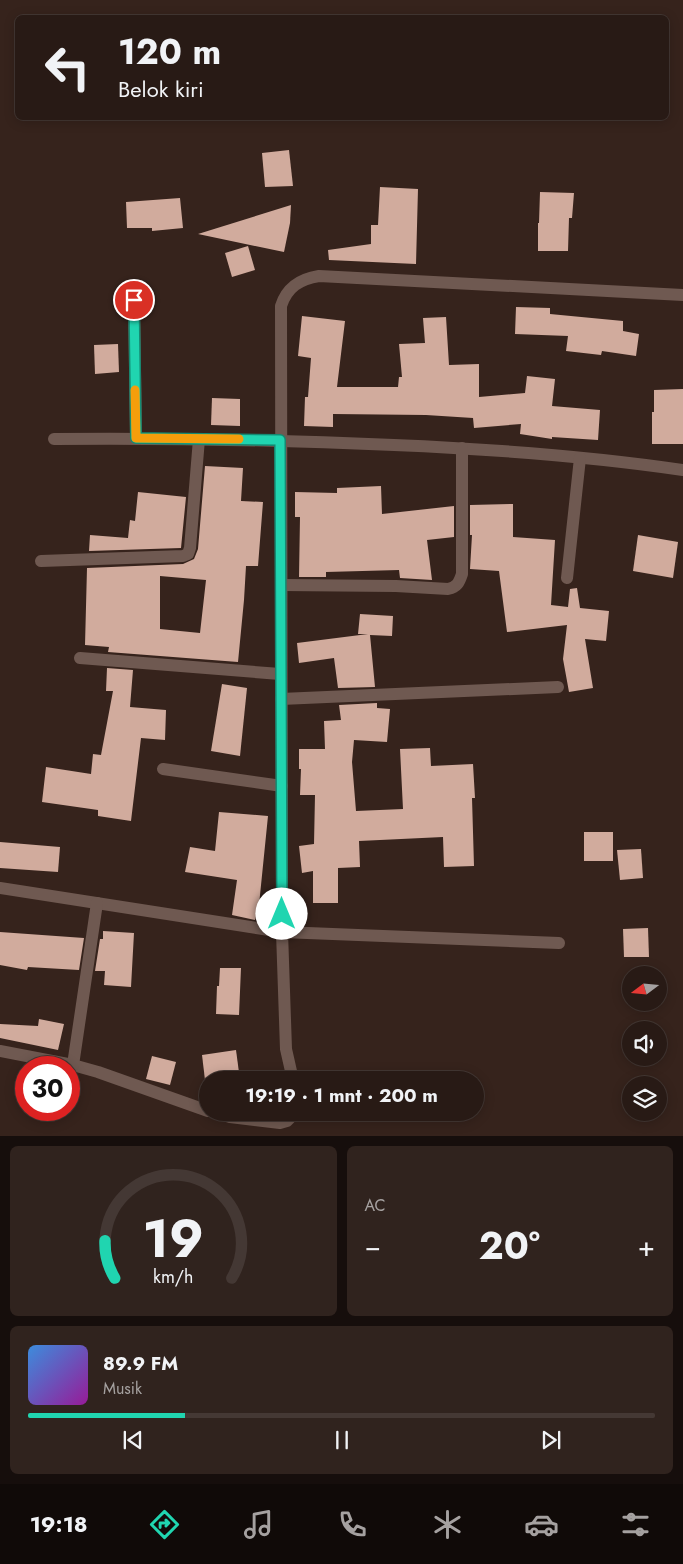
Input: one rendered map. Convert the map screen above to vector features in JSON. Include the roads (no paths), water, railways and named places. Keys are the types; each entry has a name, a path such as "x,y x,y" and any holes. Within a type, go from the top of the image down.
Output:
{"street":[{"path":"291,1071 286,1050 282,932 280,440 281,306 283,299 291,286 308,278 319,276 683,295"},
{"path":"134,300 136,438"},
{"path":"54,439 280,440 462,448 622,461 683,470"},
{"path":"41,561 183,556 188,554 199,439"},
{"path":"281,585 396,586 448,589 456,587 460,582 462,574 462,448"},
{"path":"567,578 580,458"},
{"path":"80,658 280,674"},
{"path":"281,699 558,687"},
{"path":"164,769 282,786"},
{"path":"0,888 282,932 559,943"},
{"path":"74,1056 97,903"},
{"path":"0,1051 26,1056"},
{"path":"80,1067 199,1108"},
{"path":"266,1121 280,1123 288,1121"}]}
